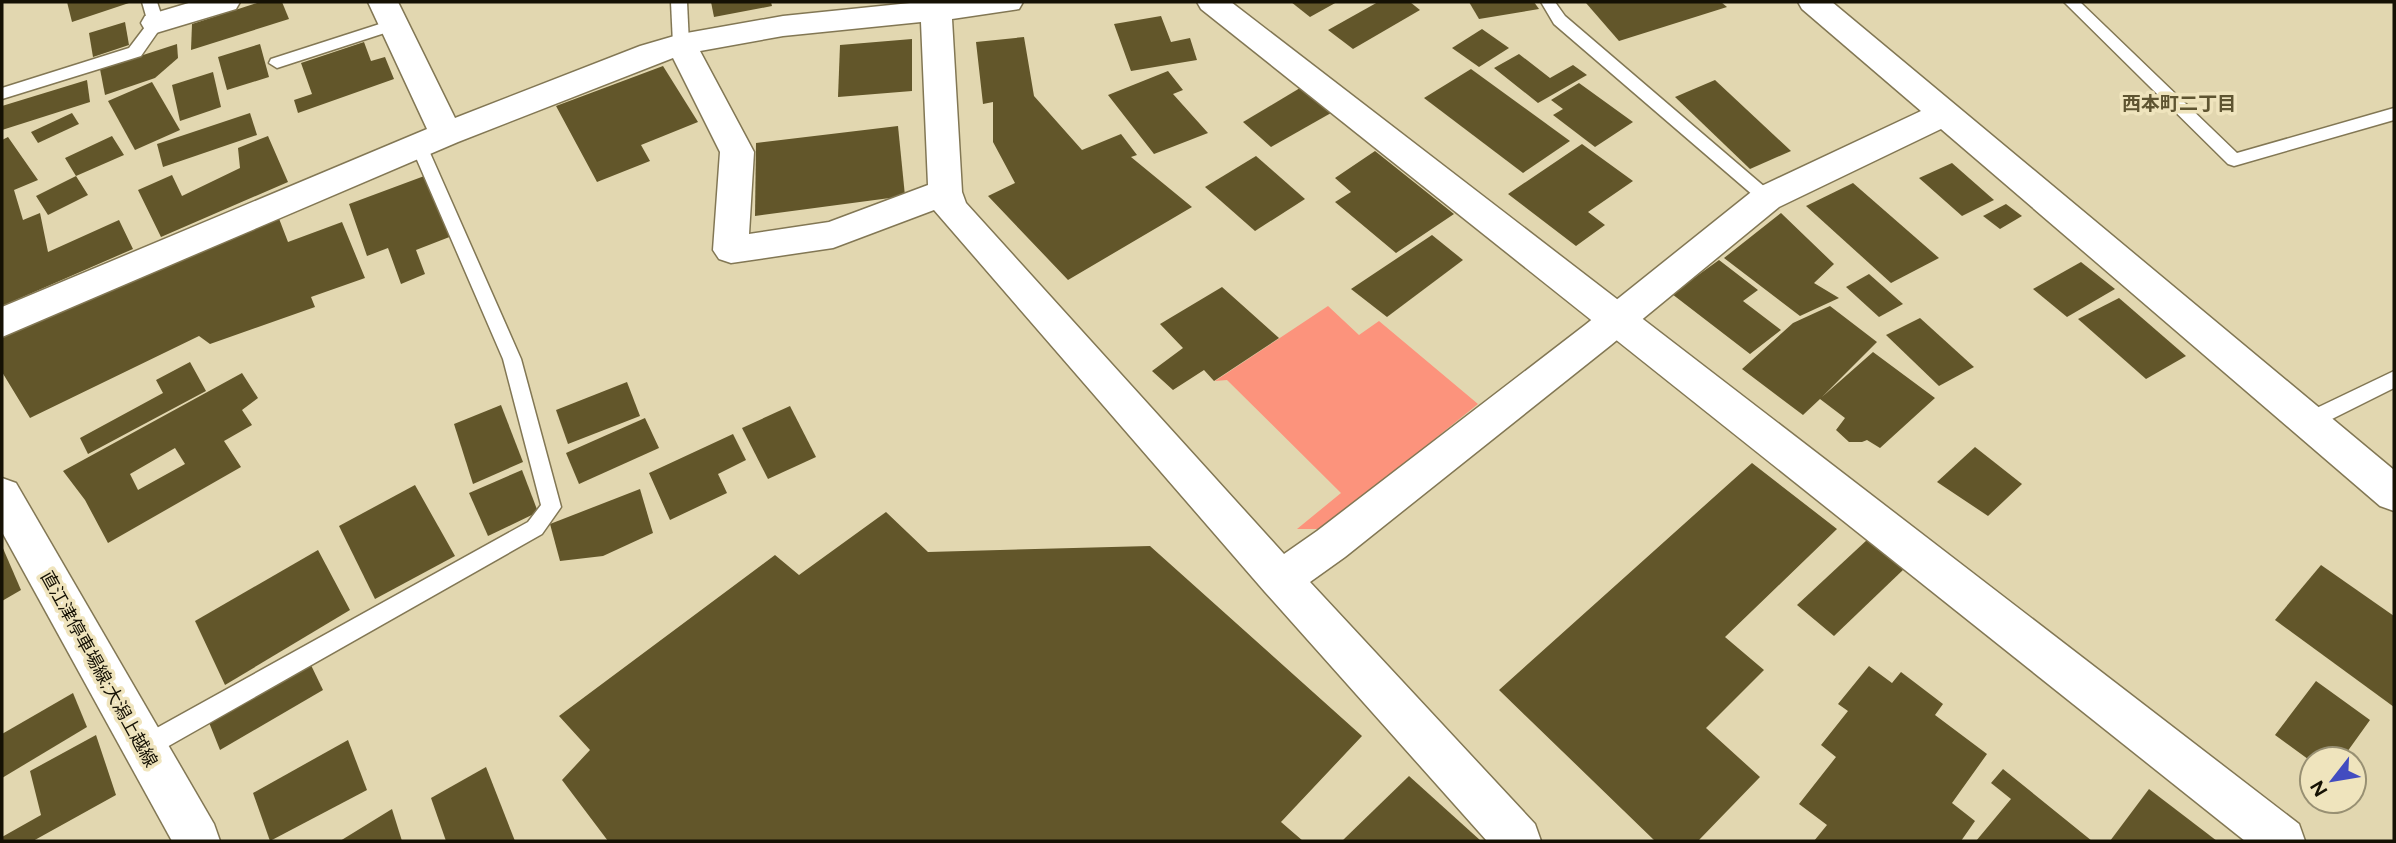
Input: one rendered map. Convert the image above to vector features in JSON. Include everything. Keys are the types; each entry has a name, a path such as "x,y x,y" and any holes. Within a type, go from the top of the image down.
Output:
{"street":[{"path":"153,13 225,2"},
{"path":"2,323 432,140 610,67 681,44 919,9 1008,2"},
{"path":"1212,2 2282,841"},
{"path":"1813,2 2394,494"},
{"path":"919,9 945,192 951,209 1280,579 1518,841"},
{"path":"388,13 432,140"},
{"path":"681,44 737,152 731,250 833,235 945,192"},
{"path":"1280,579 1331,544 1767,198 1945,113"},
{"name":"直江津停車場線;大潟上越線","path":"2,495 197,841"}],"lane":[{"path":"679,2 681,44"},
{"path":"1548,2 1559,20 1767,198"},
{"path":"2071,2 2234,160 2394,114"},
{"path":"2,94 135,52 153,13"},
{"path":"277,63 388,13"},
{"path":"143,748 535,528 551,507 512,359 432,140"},
{"path":"2309,421 2394,379"}],"shaded area":[{"path":"1328,306 1359,335 1379,321 1478,404 1323,529 1297,529 1341,493 1227,380 1215,381"}],"building":[{"path":"67,2 132,2 72,22"},
{"path":"260,2 282,2 289,19 191,50 192,24"},
{"path":"711,2 771,2 772,6 714,17"},
{"path":"1291,2 1337,2 1310,17"},
{"path":"1378,2 1410,2 1420,10 1353,49 1328,30"},
{"path":"1469,2 1534,2 1539,9 1479,19"},
{"path":"1721,2 1727,7 1619,41 1586,3"},
{"path":"1161,16 1171,42 1190,38 1197,60 1131,71 1114,24"},
{"path":"125,22 129,45 93,57 89,33"},
{"path":"1482,29 1509,48 1479,67 1452,48"},
{"path":"1024,37 1034,96 1082,150 1121,134 1137,155 1131,157 1192,207 1068,280 988,196 1015,183 993,142 993,102 983,104 976,42"},
{"path":"912,39 912,91 838,97 840,45"},
{"path":"364,42 371,61 385,57 394,79 298,113 294,100 312,94 301,63"},
{"path":"177,44 178,58 155,78 105,95 100,69"},
{"path":"260,44 269,77 227,90 218,57"},
{"path":"1519,54 1550,78 1573,65 1587,75 1538,103 1494,68"},
{"path":"663,66 698,122 641,145 650,161 597,182 556,106"},
{"path":"1471,69 1570,141 1523,173 1424,98"},
{"path":"1168,71 1183,90 1173,94 1208,133 1154,154 1108,95"},
{"path":"213,72 221,107 180,121 172,85"},
{"path":"87,80 90,102 2,130 2,106"},
{"path":"1715,80 1791,151 1750,169 1675,97"},
{"path":"152,82 180,130 135,150 108,101"},
{"path":"1579,83 1633,122 1595,147 1553,115 1563,109 1551,100"},
{"path":"1300,88 1331,113 1271,147 1243,122"},
{"path":"72,113 79,124 38,143 31,132"},
{"path":"250,113 257,135 163,167 157,144"},
{"path":"898,126 905,196 755,216 756,143"},
{"path":"112,136 124,155 76,176 65,158"},
{"path":"268,136 288,182 161,237 138,190 172,175 182,196 240,168 238,148"},
{"path":"8,137 38,180 14,190 23,220 40,213 48,252 119,220 133,249 2,306 2,140"},
{"path":"1582,144 1633,181 1588,212 1605,225 1576,246 1508,194"},
{"path":"1375,151 1454,214 1396,253 1335,202 1351,192 1335,178"},
{"path":"1256,156 1305,199 1255,231 1205,187"},
{"path":"1952,163 1994,200 1962,216 1919,178"},
{"path":"427,175 452,236 416,250 425,274 401,284 388,248 367,256 349,204"},
{"path":"76,176 88,195 48,215 36,196"},
{"path":"1853,183 1939,258 1891,283 1806,206"},
{"path":"2006,204 2022,216 2000,229 1983,216"},
{"path":"1781,213 1834,264 1814,283 1839,298 1800,316 1724,258"},
{"path":"278,216 288,242 342,222 365,278 311,297 315,307 210,344 199,336 30,418 2,372 2,336 165,262"},
{"path":"1432,235 1463,260 1387,317 1351,289"},
{"path":"1719,260 1758,290 1743,301 1781,330 1750,354 1672,294"},
{"path":"2081,262 2115,289 2067,317 2033,289"},
{"path":"1869,274 1903,304 1879,317 1846,287"},
{"path":"1222,287 1279,338 1214,381 1204,370 1173,390 1152,371 1183,348 1160,324"},
{"path":"2119,298 2186,356 2146,379 2078,319"},
{"path":"1830,306 1877,342 1822,397 1873,352 1935,398 1880,448 1867,440 1849,442 1836,430 1845,418 1820,399 1803,415 1742,369 1793,323"},
{"path":"1920,318 1974,367 1939,386 1886,335"},
{"path":"190,362 206,391 88,454 80,438 163,393 156,380"},
{"path":"242,373 258,398 242,410 252,425 224,441 241,467 108,543 85,500 63,471","holes":["175,448 185,464 138,490 130,474"]},
{"path":"627,382 640,416 568,444 556,410"},
{"path":"501,405 523,462 473,484 454,424"},
{"path":"790,406 816,457 768,479 742,428"},
{"path":"645,418 659,448 579,484 566,453"},
{"path":"733,434 746,460 718,474 727,493 670,520 649,473"},
{"path":"1975,447 2022,484 1988,516 1937,482"},
{"path":"1752,463 1837,529 1725,637 1764,670 1706,728 1760,777 1698,841 1655,841 1499,690"},
{"path":"522,470 538,512 488,536 469,493"},
{"path":"415,485 455,556 375,599 339,526"},
{"path":"640,489 653,533 603,556 560,561 550,524"},
{"path":"886,512 928,552 1150,546 1362,736 1281,822 1303,841 608,841 562,780 590,750 559,716 775,555 799,575"},
{"path":"1868,539 1904,569 1834,636 1797,605"},
{"path":"2,546 21,590 2,601"},
{"path":"318,550 350,610 225,685 195,621"},
{"path":"2321,565 2394,616 2394,707 2275,620"},
{"path":"309,661 323,690 220,750 208,720"},
{"path":"1869,666 1892,683 1901,672 1943,704 1935,715 1987,754 1952,803 1975,821 1961,841 1814,841 1827,825 1799,804 1836,757 1821,745 1848,711 1838,704"},
{"path":"2316,681 2370,720 2352,745 2298,745 2298,752 2275,735"},
{"path":"73,693 87,727 2,778 2,734"},
{"path":"96,735 116,795 33,841 2,841 2,837 41,815 30,771"},
{"path":"348,740 367,790 270,841 253,793"},
{"path":"486,767 515,841 446,841 431,798"},
{"path":"2003,769 2092,841 1976,841 2011,799 1991,783"},
{"path":"1409,776 1481,841 1342,841"},
{"path":"2149,789 2217,841 2110,841"},
{"path":"392,809 402,841 340,841"}],"district":[{"name":"西本町二丁目","path":"2179,103"}]}
